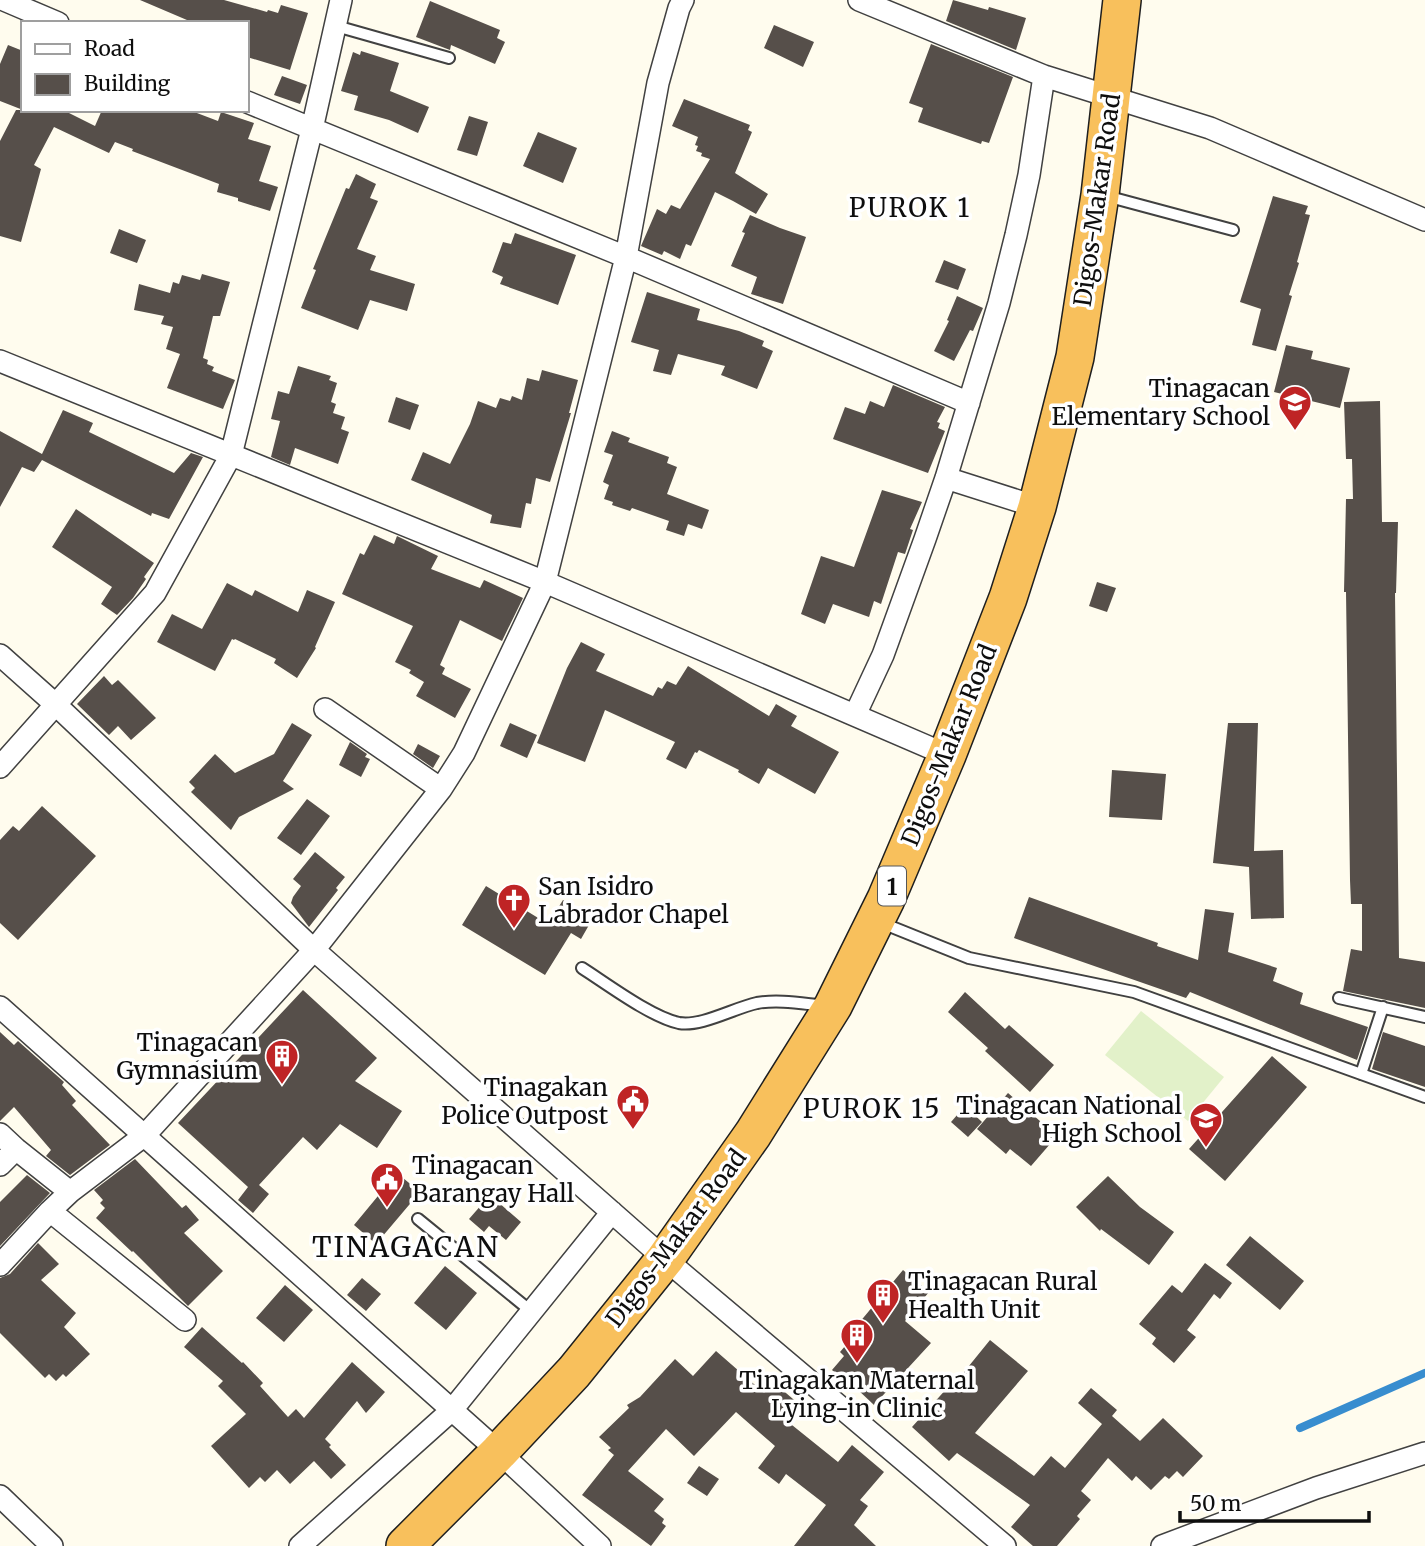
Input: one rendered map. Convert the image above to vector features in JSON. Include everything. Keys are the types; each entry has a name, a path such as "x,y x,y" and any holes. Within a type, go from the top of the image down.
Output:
{"highway":[{"name":"Digos-Makar Road","path":"405,1546 574,1372 666,1259 753,1134 833,1006 876,921 947,755 1008,598 1037,507 1075,357 1100,195 1122,0"}],"street":[{"path":"4,0 53,21"},
{"path":"0,767 155,593 231,455 312,130 341,0"},
{"path":"0,1265 70,1192 145,1135 314,950 441,789 464,753 545,582 626,257 659,83 678,8 683,0"},
{"path":"859,0 1044,76 1210,128 1425,220"},
{"path":"855,715 883,655 946,478 999,303 1017,235 1044,76"},
{"path":"248,102 626,257 968,403"},
{"path":"0,361 545,582 947,755"},
{"path":"946,478 1037,507"},
{"path":"0,655 314,950 666,1259 1005,1546"},
{"path":"325,709 441,789"},
{"path":"0,1007 499,1452 600,1546"},
{"path":"0,1134 70,1192"},
{"path":"0,1165 16,1149"},
{"path":"50,1211 185,1320"},
{"path":"300,1546 452,1410 612,1212"},
{"path":"1162,1546 1316,1488 1425,1453"},
{"path":"0,1496 52,1546"}],"lane":[{"path":"336,26 449,58"},
{"path":"1100,195 1233,230"},
{"path":"876,921 970,958 1135,992 1425,1097"},
{"path":"582,968 656,1014 679,1023 692,1024 756,1003 833,1006"},
{"path":"1339,998 1425,1017"},
{"path":"1361,1074 1383,1007"},
{"path":"418,1219 532,1311"}],"green space":[{"path":"1141,1011 1224,1077 1188,1121 1105,1055"}],"building":[{"path":"140,0 224,0 267,12 278,13 281,5 308,13 290,70 248,57 248,21 189,21"},
{"path":"953,0 1026,18 1016,50 946,21"},
{"path":"430,1 500,30 497,38 505,42 495,64 451,45 450,50 416,37"},
{"path":"774,25 814,42 803,67 764,48"},
{"path":"931,44 1013,77 989,143 982,141 981,144 918,122 923,108 909,103"},
{"path":"8,45 21,50 21,109 0,101 0,64"},
{"path":"361,51 399,63 390,91 429,107 418,133 389,120 354,110 358,96 341,91 353,52 360,55"},
{"path":"282,76 307,85 300,104 274,95"},
{"path":"684,99 750,125 748,130 752,132 735,173 768,194 756,214 715,192 691,246 686,244 680,259 664,251 662,255 641,246 657,209 666,214 671,205 680,209 710,159 696,151 698,137 672,126"},
{"path":"16,110 67,112 95,126 101,112 194,112 218,121 221,112 254,123 248,139 271,146 259,181 278,187 270,211 217,192 219,184 115,142 109,153 54,127 34,165 41,169 21,242 0,236 0,141"},
{"path":"469,116 488,122 477,156 457,150"},
{"path":"538,132 577,148 563,183 523,166"},
{"path":"356,174 376,184 370,198 378,201 357,249 376,256 370,270 415,284 407,311 370,300 358,330 301,308 325,239 346,188 349,189"},
{"path":"1273,196 1308,206 1305,214 1310,215 1289,295 1292,296 1276,351 1252,345 1261,309 1240,302"},
{"path":"750,215 806,237 783,304 751,294 757,277 731,266"},
{"path":"119,229 146,240 137,263 110,253"},
{"path":"515,233 576,255 558,305 500,284 503,277 492,272 503,242 511,244"},
{"path":"944,260 966,269 958,290 935,282"},
{"path":"202,274 230,282 220,316 213,316 203,358 208,360 207,364 214,367 212,371 235,380 223,409 167,388 180,354 166,349 173,327 161,324 164,316 134,310 139,284 170,293 173,282 179,284 182,275 200,280"},
{"path":"647,292 700,309 697,320 764,341 762,346 773,351 757,389 721,375 725,366 678,354 671,375 653,371 659,350 631,342"},
{"path":"957,296 983,308 973,331 970,330 954,361 934,351 949,321 947,320"},
{"path":"1286,345 1313,351 1311,359 1350,368 1340,408 1274,392"},
{"path":"298,366 331,376 329,380 337,383 331,402 336,404 333,413 345,417 341,429 349,432 338,464 295,448 290,465 271,457 280,421 271,419 278,391 289,394"},
{"path":"542,370 578,380 550,482 536,478 531,504 526,503 521,528 490,523 492,515 411,480 423,452 450,464 478,401 496,408 500,398 510,401 512,396 522,400 527,378 539,381"},
{"path":"893,385 945,407 937,422 940,423 938,428 945,431 928,473 833,439 845,407 865,414 870,401 884,407"},
{"path":"396,397 419,405 410,430 388,422"},
{"path":"1380,401 1382,522 1398,522 1395,593 1399,958 1425,962 1425,1008 1343,991 1351,949 1362,951 1362,904 1351,904 1350,880 1344,592 1346,499 1353,499 1352,459 1346,459 1344,402"},
{"path":"63,410 93,423 89,432 174,473 191,453 203,457 169,519 152,513 151,516 42,460 34,472 22,467 0,507 0,431 42,454"},
{"path":"612,431 630,438 628,442 669,457 667,463 677,467 667,494 709,510 702,529 688,524 684,536 666,530 669,521 632,508 630,511 612,505 613,502 604,499 609,485 603,482 613,455 604,452"},
{"path":"882,490 922,502 910,529 913,530 905,554 898,552 881,604 874,601 869,617 833,604 825,624 801,614 821,556 854,567"},
{"path":"76,509 154,563 133,598 117,615 101,604 112,587 52,547"},
{"path":"374,535 394,544 397,536 438,556 431,569 480,588 484,580 523,598 502,641 460,620 440,665 445,668 442,674 471,689 455,718 416,696 424,682 409,673 411,670 395,662 413,626 342,594 360,553 364,555"},
{"path":"1097,582 1116,588 1107,612 1089,606"},
{"path":"227,583 252,596 255,590 298,612 307,590 335,602 316,648 297,678 274,663 276,659 235,639 232,639 215,671 157,642 172,614 202,629"},
{"path":"581,642 605,654 596,671 653,696 658,687 662,689 667,681 676,685 688,666 769,716 776,704 797,716 791,726 839,752 815,794 768,768 759,784 738,772 739,770 699,750 695,752 686,769 666,759 675,742 605,710 585,762 537,743 567,668"},
{"path":"104,676 112,685 118,680 156,718 131,740 118,726 109,735 77,704"},
{"path":"292,723 312,735 283,781 294,789 239,817 231,830 191,792 195,788 189,782 215,754 235,773 274,754"},
{"path":"510,723 537,735 527,758 500,746"},
{"path":"1228,723 1258,723 1254,851 1283,850 1284,918 1251,919 1249,867 1213,863"},
{"path":"350,742 370,759 361,777 339,765"},
{"path":"418,744 440,756 433,768 413,754"},
{"path":"1112,770 1166,774 1162,820 1109,817"},
{"path":"307,799 330,816 301,855 277,838"},
{"path":"42,806 96,856 18,940 0,923 0,840 13,826 19,831"},
{"path":"315,852 345,877 309,927 291,903 301,886 293,879"},
{"name":"San Isidro Labrador Chapel","path":"486,886 548,924 563,900 593,918 581,939 571,933 545,975 462,925"},
{"path":"1029,897 1198,960 1205,909 1234,913 1228,952 1277,968 1273,981 1303,993 1300,1004 1368,1027 1357,1060 1190,992 1186,998 1014,938"},
{"name":"Tinagacan Gymnasium","path":"303,990 377,1058 355,1081 402,1111 377,1148 340,1124 317,1150 303,1137 259,1185 269,1194 253,1213 238,1200 248,1187 178,1123"},
{"path":"965,992 1005,1029 1009,1025 1054,1065 1030,1092 985,1051 988,1048 948,1012"},
{"path":"0,1032 14,1045 18,1041 64,1082 62,1085 76,1101 72,1105 110,1145 70,1175 46,1156 51,1150 14,1107 0,1121"},
{"path":"1383,1032 1425,1046 1425,1087 1372,1069"},
{"path":"1272,1056 1307,1087 1225,1181 1189,1149"},
{"path":"1008,1093 1057,1136 1031,1166 1010,1149 1006,1154 977,1129"},
{"path":"965,1106 982,1122 968,1137 951,1122"},
{"path":"135,1159 182,1208 186,1205 199,1220 184,1233 223,1271 188,1306 96,1218 105,1208 100,1203 103,1200 94,1190"},
{"name":"Tinagacan Barangay Hall","path":"397,1173 420,1192 376,1244 354,1225"},
{"path":"27,1175 50,1193 0,1246 0,1202"},
{"path":"1108,1176 1140,1207 1174,1232 1149,1265 1101,1229 1100,1231 1076,1207"},
{"path":"490,1195 521,1222 506,1240 489,1226 484,1232 469,1219"},
{"path":"1250,1236 1304,1281 1280,1310 1226,1265"},
{"path":"38,1243 59,1264 41,1280 76,1313 64,1327 90,1354 66,1377 63,1374 56,1381 49,1374 45,1378 0,1333 0,1278 10,1274"},
{"path":"1205,1263 1232,1283 1220,1299 1214,1294 1187,1330 1196,1337 1174,1363 1152,1344 1156,1338 1139,1324 1172,1285 1182,1293"},
{"path":"445,1266 477,1293 446,1330 414,1303"},
{"path":"903,1270 929,1292 905,1321 931,1343 874,1405 832,1370 844,1356 840,1352 857,1332 854,1329"},
{"path":"362,1278 381,1294 366,1311 347,1295"},
{"path":"285,1285 313,1310 284,1342 256,1318"},
{"path":"202,1327 243,1362 263,1383 260,1386 288,1417 296,1409 304,1418 352,1362 385,1392 366,1413 357,1401 325,1439 346,1465 331,1479 314,1461 290,1484 277,1470 265,1482 260,1477 249,1488 211,1446 246,1414 218,1386 223,1381 184,1347"},
{"path":"990,1340 1028,1371 975,1433 1034,1476 1051,1456 1065,1468 1102,1424 1078,1403 1091,1388 1117,1410 1112,1416 1140,1441 1163,1418 1203,1456 1183,1477 1177,1471 1169,1479 1165,1476 1151,1490 1136,1476 1132,1481 1108,1458 1081,1491 1091,1500 1077,1516 1080,1519 1057,1546 1033,1546 1011,1527 1030,1505 957,1453 949,1461 912,1427 958,1376 960,1377"},
{"path":"716,1351 763,1392 772,1381 800,1405 787,1421 838,1462 852,1445 884,1472 860,1500 868,1506 854,1525 876,1546 794,1546 826,1505 786,1474 779,1484 758,1468 775,1446 736,1412 694,1456 666,1429 628,1471 664,1499 654,1511 664,1519 662,1523 666,1526 651,1546 582,1495 614,1455 608,1450 611,1448 599,1437 629,1408 627,1405 640,1397 675,1359 693,1376"},
{"path":"699,1466 719,1479 707,1496 687,1483"}],"waterway":[{"path":"1300,1428 1425,1373"}],"place":[{"name":"Tinagacan Elementary School","path":"1295,432"},
{"name":"San Isidro Labrador Chapel","path":"514,930"},
{"name":"Tinagacan Gymnasium","path":"282,1086"},
{"name":"Tinagakan Police Outpost","path":"633,1131"},
{"name":"Tinagacan National High School","path":"1206,1149"},
{"name":"Tinagacan Barangay Hall","path":"387,1209"},
{"name":"Tinagacan Rural Health Unit","path":"883,1325"},
{"name":"Tinagakan Maternal Lying-in Clinic","path":"857,1365"}],"district":[{"name":"PUROK 1","path":"910,207"},
{"name":"PUROK 15","path":"872,1108"},
{"name":"TINAGACAN","path":"406,1247"}]}
